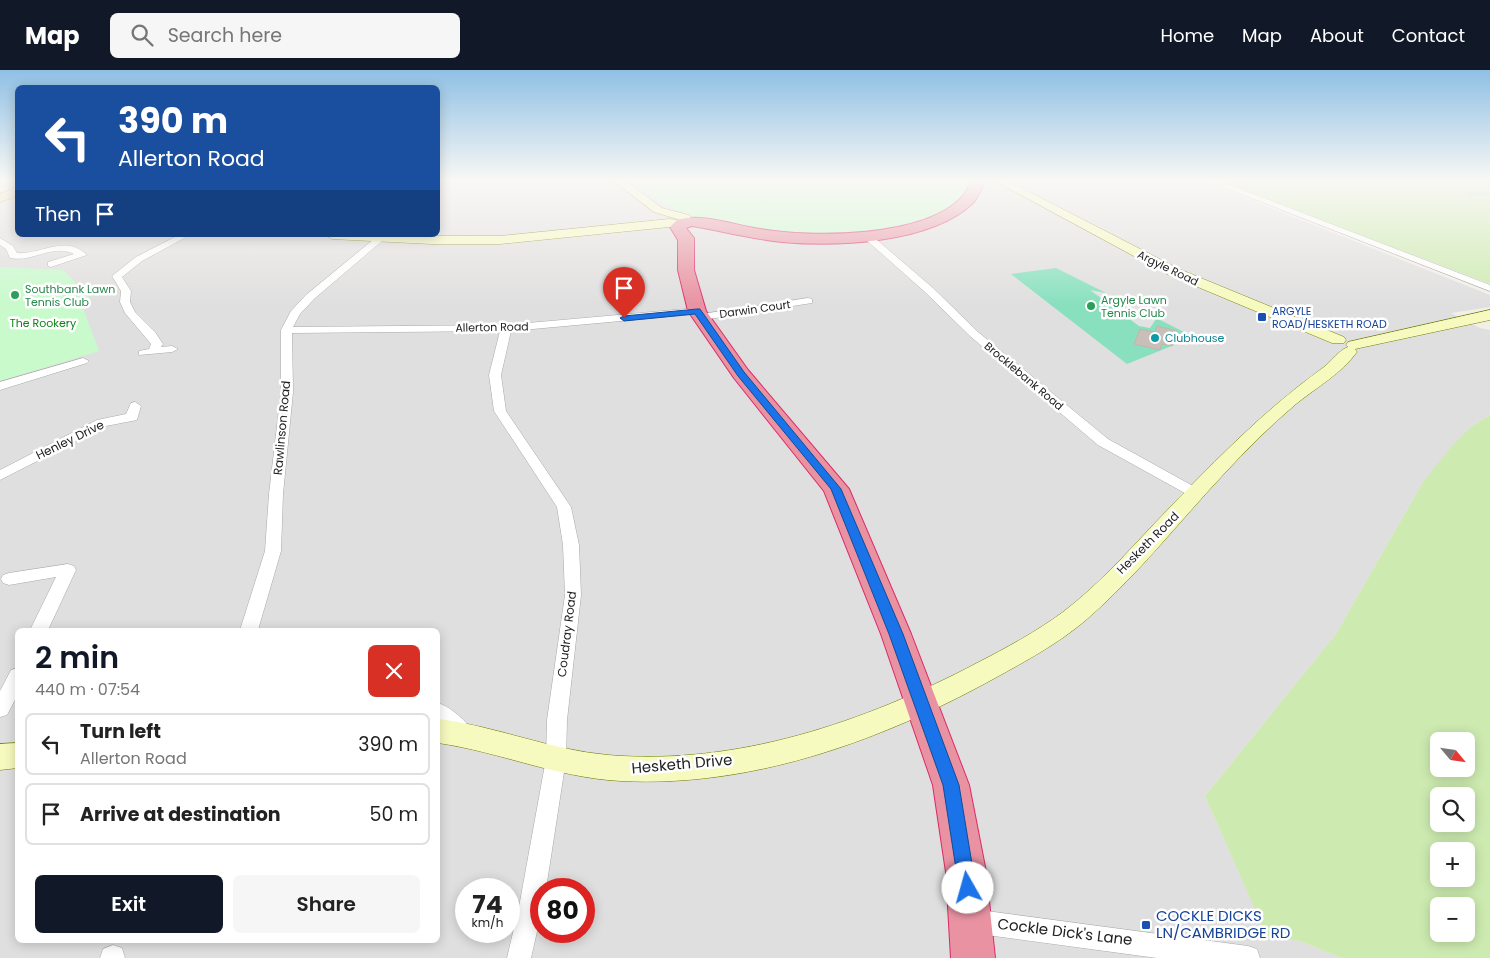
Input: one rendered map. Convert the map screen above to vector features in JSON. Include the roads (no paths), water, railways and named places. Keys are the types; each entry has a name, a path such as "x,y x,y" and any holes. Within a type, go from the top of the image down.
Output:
{"highway":[{"path":"924,222 867,236 783,237 727,229 688,227 686,270 700,314 741,374 836,489 923,704 951,785 966,872 972,939"}],"street":[{"path":"678,222 688,227"},
{"name":"Argyle Road","path":"1079,222 1174,272 1347,346"},
{"path":"1320,222 1490,288"},
{"path":"286,330 294,313 310,297 346,264 383,237 498,240 656,225 688,227"},
{"name":"Brocklebank Road","path":"867,236 929,290 981,340 1102,442 1197,494"},
{"path":"172,349 149,352 157,344 151,334 130,313 125,302 126,291 117,276 139,259 182,237"},
{"path":"0,241 10,248 13,256 20,257 63,246 71,247 82,255 51,264"},
{"name":"Darwin Court","path":"700,314 808,301"},
{"name":"Allerton Road","path":"286,330 506,328 700,314"},
{"path":"1347,346 1486,317"},
{"name":"Coudray Road","path":"506,328 495,374 500,411 564,507 572,544 574,595 557,720 556,759 531,907 519,958"},
{"name":"Rawlinson Road","path":"250,628 273,551 276,494 287,392 286,330"},
{"name":"Hesketh Road","path":"923,704 1042,639 1078,612 1157,536 1262,425 1340,363 1347,346"},
{"path":"0,386 83,361"},
{"name":"Henley Drive","path":"0,476 102,423 132,417 135,406"},
{"path":"9,579 68,570 40,628"},
{"path":"1,709 15,681"},
{"name":"Hesketh Drive","path":"446,735 526,753 603,767 638,769 692,766 742,759 798,747 860,728 923,704"},
{"path":"440,717 446,735"},
{"path":"0,757 15,755"},
{"name":"Cockle Dick's Lane","path":"972,939 1248,958"}],"place":[{"name":"Southbank Lawn Tennis Club","path":"15,295"},
{"name":"Argyle Lawn Tennis Club","path":"1091,306"},
{"name":"ARGYLE ROAD/HESKETH ROAD","path":"1262,317"},
{"name":"Clubhouse","path":"1155,338"},
{"name":"COCKLE DICKS LN/CAMBRIDGE RD","path":"1146,925"}],"park label":[{"name":"The Rookery","path":"43,323"}]}
